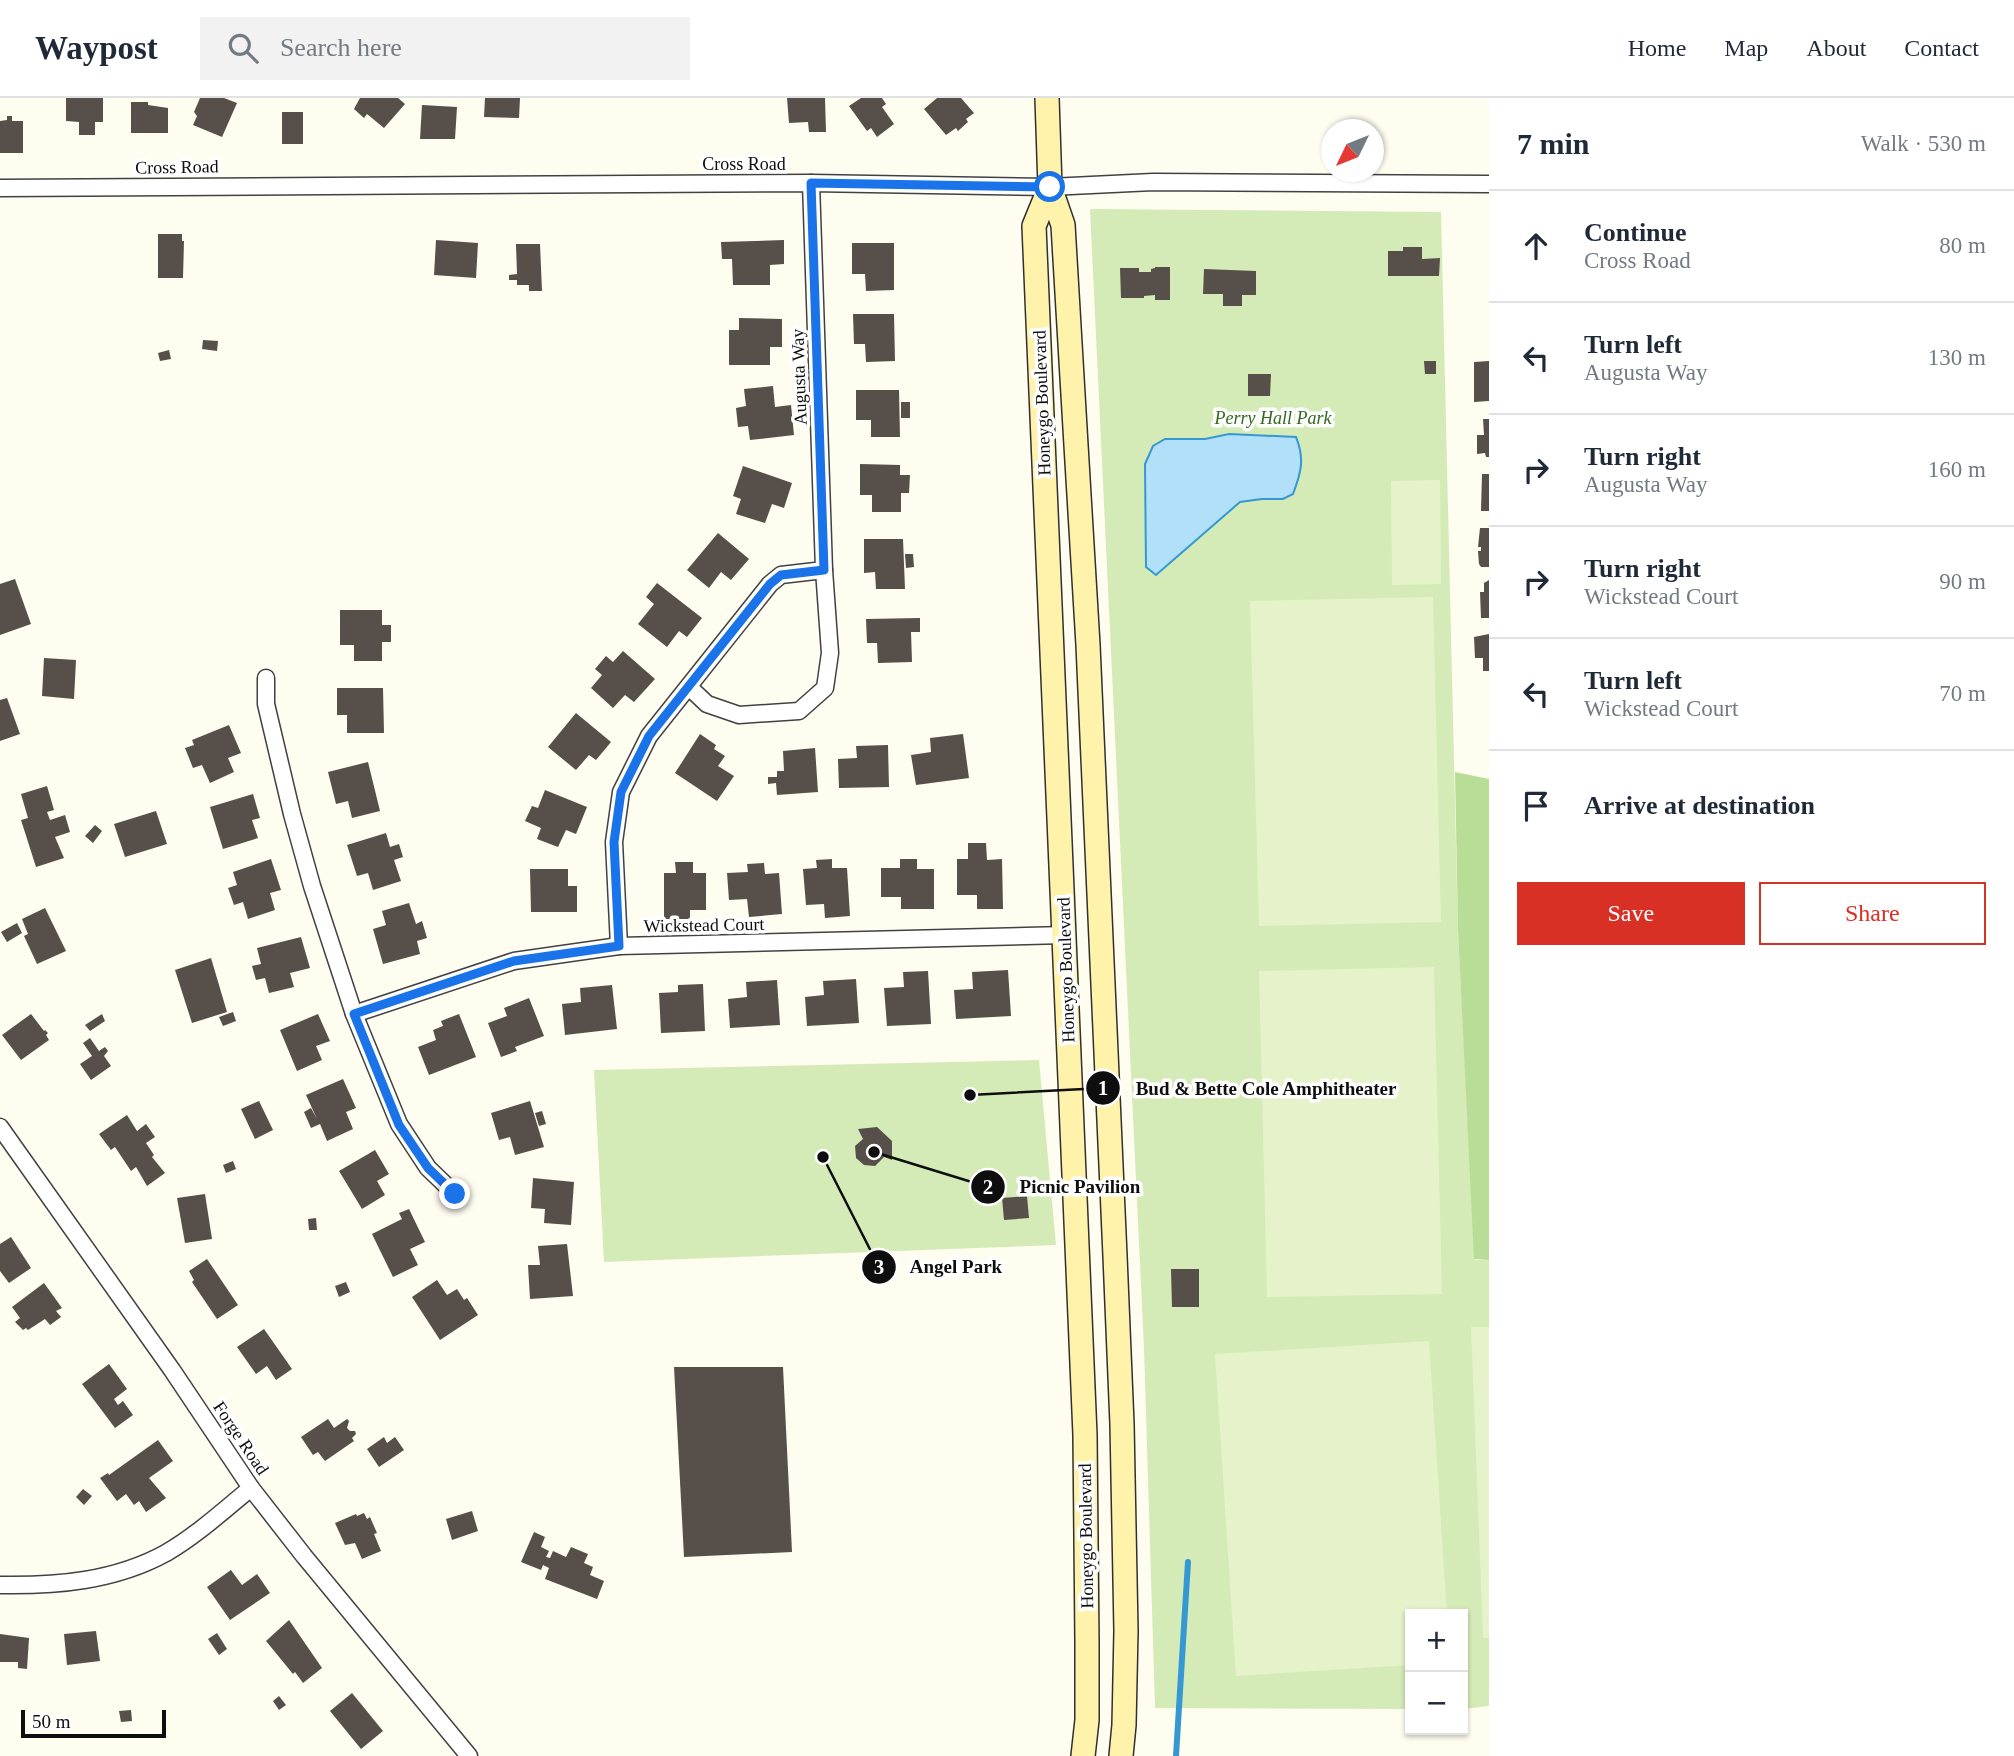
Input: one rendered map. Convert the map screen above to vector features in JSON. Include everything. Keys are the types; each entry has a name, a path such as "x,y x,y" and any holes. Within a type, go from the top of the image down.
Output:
{"main road":[{"name":"Honeygo Boulevard","path":"1047,98 1050,187 1063,225 1086,605 1100,907 1122,1424 1126,1631 1125,1726 1121,1756"},
{"name":"Honeygo Boulevard","path":"1050,187 1034,226 1085,1435 1087,1720 1083,1756"}],"street":[{"name":"Cross Road","path":"0,188 811,183 1050,187 1146,182 1489,184"},
{"name":"Augusta Way","path":"689,687 708,704 738,715 799,711 825,688 830,669 824,570 811,183"},
{"path":"619,946 614,842 621,792 649,736 770,584 781,575 824,570"},
{"path":"267,678 266,704 292,814 312,886 354,1014 399,1125 428,1168 455,1194"},
{"name":"Wickstead Court","path":"354,1014 514,961 619,946 1065,936"},
{"name":"Forge Road","path":"0,1127 172,1370 251,1488 469,1756"},
{"path":"0,1585 47,1585 92,1580 128,1569 166,1553 251,1488"}],"green space":[{"name":"Perry Hall Park","path":"1090,209 1441,212 1458,930 1475,1260 1489,1260 1489,1706 1468,1708 1468,1609 1405,1609 1405,1709 1155,1708 1144,1348"},
{"path":"1440,480 1441,584 1392,585 1391,481"},
{"path":"1433,597 1441,922 1259,926 1250,601"},
{"path":"1455,772 1489,779 1489,1260 1474,1259 1458,930"},
{"path":"1434,967 1442,1294 1267,1297 1259,971"},
{"path":"1039,1060 1056,1245 604,1262 594,1070"},
{"path":"1471,1327 1489,1327 1489,1638 1483,1638"},
{"path":"1429,1341 1447,1609 1405,1609 1405,1665 1236,1676 1215,1354"}],"water":[{"path":"1229,434 1296,437 1301,466 1293,494 1283,499 1240,502 1156,575 1146,567 1145,464 1153,446 1165,439 1205,439"}],"building":[{"path":"66,98 103,98 103,122 95,122 95,135 79,135 79,122 66,121"},
{"path":"200,98 224,98 237,103 222,137 193,125 197,116 194,112"},
{"path":"360,98 398,98 405,104 384,128 367,114 364,118 354,109"},
{"path":"485,98 520,98 519,118 484,117"},
{"path":"787,98 825,98 826,132 809,132 808,122 789,123"},
{"path":"861,98 882,98 886,104 882,107 894,124 877,137 871,128 867,131 849,106"},
{"path":"937,98 961,98 974,113 958,131 956,128 946,135 924,109"},
{"path":"131,102 148,102 148,105 168,108 168,133 131,133"},
{"path":"422,105 457,107 455,139 420,139"},
{"path":"282,112 303,112 303,144 282,144"},
{"path":"7,116 12,116 12,121 23,121 23,153 0,153 0,121 7,120"},
{"path":"158,234 182,234 183,278 158,278"},
{"path":"436,240 478,243 476,278 434,275"},
{"path":"784,240 784,264 770,265 770,285 733,285 732,259 722,259 721,242"},
{"path":"852,243 894,243 894,290 866,291 865,274 852,274"},
{"path":"516,244 540,244 542,291 529,291 529,285 517,285 517,280 509,280 509,275 517,274"},
{"path":"1403,247 1422,247 1422,259 1440,258 1439,276 1388,276 1388,251 1403,251"},
{"path":"1155,267 1170,267 1170,300 1155,300 1155,295 1121,298 1120,268 1139,268 1139,272 1151,272"},
{"path":"1204,269 1256,271 1256,295 1242,295 1242,306 1223,306 1223,294 1203,294"},
{"path":"853,314 894,314 895,361 866,362 865,344 854,344"},
{"path":"739,318 782,319 782,347 770,347 770,365 729,365 729,330 739,330"},
{"path":"203,340 218,341 217,351 202,349"},
{"path":"169,350 171,359 160,361 158,353"},
{"path":"1424,361 1436,361 1436,374 1425,374"},
{"path":"1489,361 1489,401 1474,402 1474,362"},
{"path":"1248,374 1271,374 1270,396 1248,396"},
{"path":"773,386 775,407 791,405 794,435 750,440 748,426 738,427 736,408 746,406 744,389"},
{"path":"856,390 899,390 900,437 871,437 871,420 856,420"},
{"path":"901,402 910,402 910,418 901,418"},
{"path":"1483,419 1489,419 1489,457 1486,457 1485,453 1477,454 1477,435 1484,435"},
{"path":"860,464 900,465 900,475 910,475 909,493 901,493 901,512 872,512 872,495 860,495"},
{"path":"743,466 792,483 784,508 772,504 765,523 736,514 741,499 733,496"},
{"path":"1482,474 1489,474 1489,511 1481,511"},
{"path":"1480,528 1489,528 1489,567 1481,567 1479,564"},
{"path":"718,533 749,559 731,580 721,572 709,588 687,570"},
{"path":"864,539 903,539 905,589 876,589 875,572 864,573"},
{"path":"905,554 913,554 914,567 906,568"},
{"path":"15,579 31,624 0,635 0,584"},
{"path":"1489,580 1489,618 1481,618 1480,592 1484,592 1484,583"},
{"path":"657,583 702,618 687,637 679,631 667,647 638,624 654,604 646,597"},
{"path":"340,610 382,610 382,625 391,625 391,642 382,642 382,661 354,661 354,645 340,645"},
{"path":"920,618 920,632 911,632 912,662 878,663 877,643 867,643 866,619"},
{"path":"1489,634 1489,671 1483,671 1483,658 1475,658 1474,637"},
{"path":"623,651 655,679 634,702 625,695 613,708 591,688 602,675 595,669 606,656 613,662"},
{"path":"44,658 76,660 74,699 42,696"},
{"path":"337,688 383,688 384,733 347,733 347,715 337,715"},
{"path":"7,698 20,734 0,741 0,700"},
{"path":"576,713 611,742 596,760 589,755 576,770 548,747"},
{"path":"229,725 241,753 228,758 234,772 210,783 202,765 193,768 185,748 194,745 192,740"},
{"path":"700,734 716,745 714,749 725,756 718,766 734,776 717,801 675,773"},
{"path":"963,734 969,778 916,785 911,755 931,752 930,738"},
{"path":"888,745 889,787 839,788 838,759 857,758 856,746"},
{"path":"815,748 818,792 777,795 776,783 768,784 768,777 777,777 777,771 784,771 783,751"},
{"path":"368,762 380,811 352,818 348,801 336,804 328,772"},
{"path":"47,786 54,810 47,812 50,820 65,815 70,832 55,837 64,858 36,867 21,820 28,818 21,794"},
{"path":"545,790 587,807 576,834 566,830 558,847 537,839 541,828 525,821 532,806 538,808"},
{"path":"253,794 260,818 252,820 258,838 223,849 210,807"},
{"path":"156,811 167,844 125,857 114,824"},
{"path":"95,825 102,831 93,843 85,836"},
{"path":"386,833 390,847 399,844 403,857 394,860 401,881 373,890 368,873 357,876 347,845"},
{"path":"968,843 986,843 987,860 1002,859 1003,909 977,909 977,895 957,895 957,859 968,859"},
{"path":"271,859 281,890 270,893 275,910 248,919 243,902 234,905 228,888 237,885 233,872"},
{"path":"832,859 832,868 847,868 850,916 825,918 824,904 806,905 803,869 817,868 816,860"},
{"path":"900,859 917,859 917,869 934,869 934,909 901,909 901,897 881,897 881,868 900,868"},
{"path":"675,862 693,862 693,873 706,873 706,910 690,910 690,919 664,919 664,873 676,873"},
{"path":"764,863 765,874 779,873 782,914 749,917 747,899 729,900 727,873 748,872 747,864"},
{"path":"530,869 568,869 568,886 577,886 577,912 531,912"},
{"path":"409,903 416,924 422,921 427,938 417,941 420,954 383,964 373,929 386,925 382,911"},
{"path":"45,908 66,951 37,964 24,936 28,934 22,919"},
{"path":"17,923 22,933 7,942 1,932"},
{"path":"301,937 310,968 290,973 294,987 269,993 265,978 256,980 252,966 261,964 257,948"},
{"path":"211,958 227,1012 192,1023 175,970"},
{"path":"1008,970 1011,1016 956,1019 954,990 973,989 972,972"},
{"path":"928,971 931,1024 887,1026 884,988 904,987 903,972"},
{"path":"856,979 859,1023 807,1026 805,997 824,995 823,981"},
{"path":"777,980 780,1025 730,1028 728,999 747,997 746,982"},
{"path":"703,984 705,1031 661,1033 659,993 678,992 678,985"},
{"path":"612,985 617,1029 565,1035 562,1004 581,1002 580,988"},
{"path":"529,998 544,1036 515,1047 517,1051 501,1057 488,1023 507,1016 504,1008"},
{"path":"233,1012 236,1021 223,1026 219,1017"},
{"path":"31,1014 48,1033 46,1035 49,1040 21,1060 2,1035"},
{"path":"102,1014 105,1021 90,1031 85,1025"},
{"path":"318,1014 330,1041 316,1046 322,1060 297,1071 280,1030"},
{"path":"459,1014 476,1057 429,1075 418,1047 436,1040 433,1030 443,1026 441,1021"},
{"path":"90,1038 99,1051 105,1047 108,1051 104,1056 111,1066 91,1080 80,1064 92,1056 83,1043"},
{"path":"343,1079 356,1108 346,1112 353,1129 327,1141 320,1124 311,1128 304,1112 311,1108 317,1119 306,1095"},
{"path":"259,1101 273,1130 255,1139 241,1109"},
{"path":"530,1101 544,1147 515,1155 510,1137 499,1140 491,1113"},
{"path":"542,1111 546,1124 539,1126 535,1113"},
{"path":"127,1115 137,1131 146,1124 155,1137 146,1143 154,1155 152,1157 165,1173 147,1186 136,1167 131,1171 115,1147 111,1150 99,1134"},
{"path":"877,1127 892,1141 892,1160 884,1157 875,1166 864,1165 856,1158 855,1146 863,1139 858,1129"},
{"path":"375,1150 389,1174 377,1181 385,1195 362,1209 339,1171"},
{"path":"233,1161 236,1169 226,1173 223,1165"},
{"path":"533,1178 574,1182 571,1225 544,1223 545,1209 531,1208"},
{"path":"205,1194 212,1239 185,1243 177,1198"},
{"path":"1027,1196 1029,1218 1004,1220 1002,1198"},
{"path":"409,1209 425,1242 410,1249 418,1265 393,1277 372,1234 402,1219 399,1213"},
{"path":"316,1218 317,1230 309,1230 308,1219"},
{"path":"11,1237 31,1268 9,1283 0,1271 0,1244"},
{"path":"567,1244 573,1296 530,1299 528,1265 540,1265 538,1246"},
{"path":"207,1259 238,1305 217,1319 192,1282 194,1280 189,1271"},
{"path":"1171,1269 1199,1269 1199,1307 1172,1307"},
{"path":"437,1280 447,1295 457,1289 464,1300 467,1298 478,1315 440,1340 412,1297"},
{"path":"346,1282 350,1292 339,1297 335,1286"},
{"path":"44,1283 62,1308 56,1311 61,1317 50,1325 45,1319 28,1330 23,1330 15,1322 20,1318 12,1307"},
{"path":"264,1329 292,1369 276,1380 267,1366 256,1374 237,1347"},
{"path":"109,1364 127,1389 114,1399 118,1405 123,1401 133,1415 115,1428 82,1384"},
{"path":"674,1367 783,1367 792,1552 684,1557"},
{"path":"328,1419 334,1428 347,1419 347,1428 356,1434 352,1438 354,1441 325,1461 318,1452 313,1455 301,1437"},
{"path":"384,1437 387,1443 395,1437 404,1450 379,1467 367,1449"},
{"path":"158,1440 173,1461 149,1478 166,1498 146,1512 139,1501 134,1505 126,1494 117,1501 100,1478 108,1473 109,1475"},
{"path":"83,1489 92,1496 84,1505 76,1497"},
{"path":"472,1511 478,1531 452,1540 446,1519"},
{"path":"364,1513 367,1519 370,1517 381,1551 362,1559 355,1543 345,1545 335,1523"},
{"path":"534,1532 545,1537 541,1547 549,1551 546,1557 550,1558 553,1551 566,1557 571,1547 588,1554 584,1563 593,1567 590,1575 604,1581 597,1599 545,1579 549,1568 543,1565 541,1570 521,1562"},
{"path":"231,1570 242,1585 257,1574 270,1593 230,1620 207,1587"},
{"path":"289,1620 322,1668 303,1683 266,1641"},
{"path":"96,1631 100,1661 67,1665 64,1634"},
{"path":"217,1633 227,1649 219,1655 208,1639"},
{"path":"0,1634 29,1638 27,1669 18,1668 18,1662 0,1662"},
{"path":"352,1693 383,1731 361,1749 330,1711"},
{"path":"279,1696 286,1705 279,1710 273,1701"},
{"path":"131,1710 132,1721 121,1722 119,1711"},
{"path":"35,1717 45,1717 45,1727 35,1727"}],"waterway":[{"path":"1176,1756 1188,1562"}],"place":[{"name":"Bud & Bette Cole Amphitheater","path":"970,1095"},
{"name":"Picnic Pavilion","path":"874,1152"},
{"name":"Angel Park","path":"823,1157"}],"route":[{"path":"455,1194 428,1168 399,1125 354,1014 514,961 619,946 614,842 621,792 634,763 649,736 770,584 781,575 824,570 811,183 1050,187"}]}
